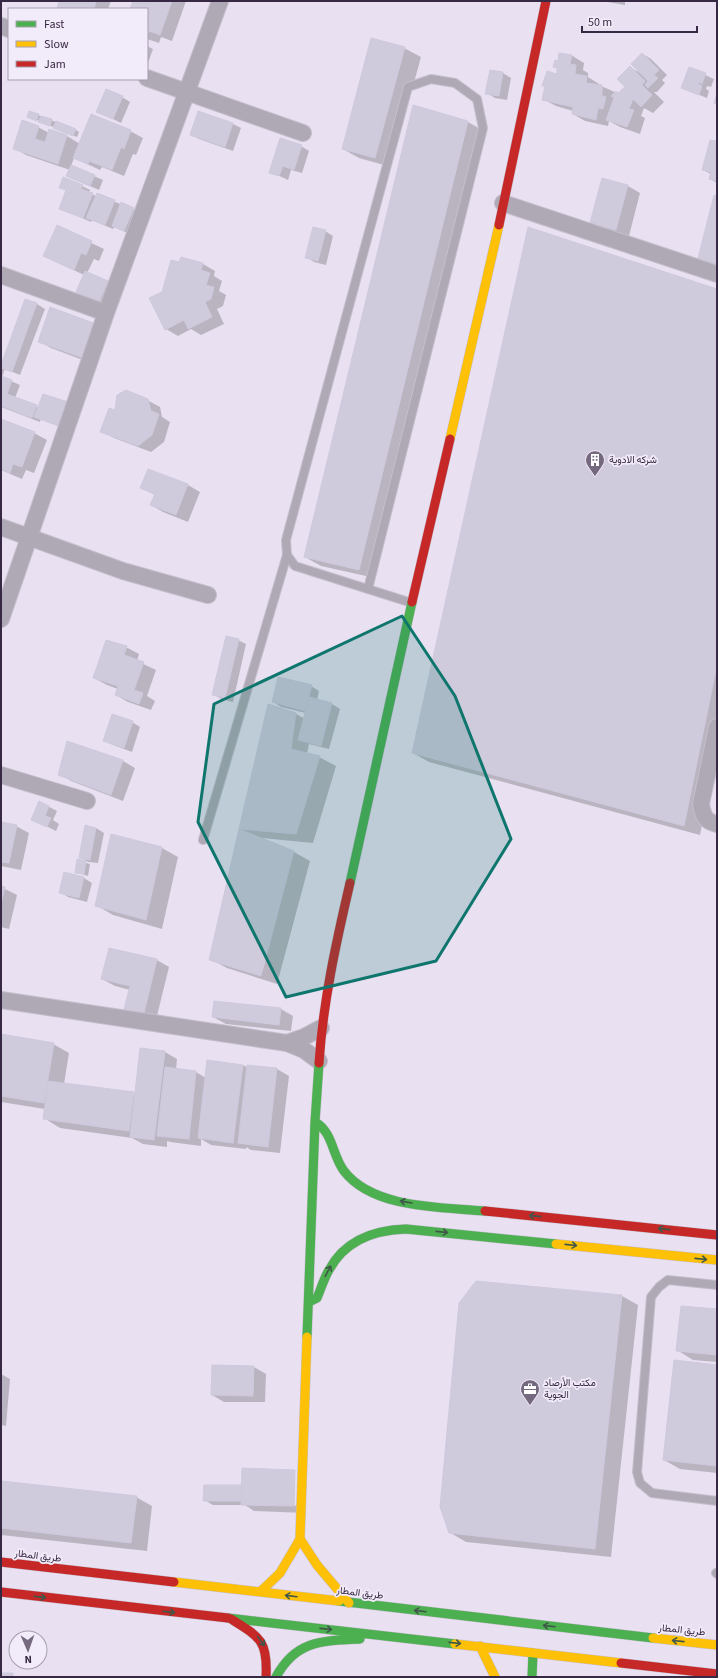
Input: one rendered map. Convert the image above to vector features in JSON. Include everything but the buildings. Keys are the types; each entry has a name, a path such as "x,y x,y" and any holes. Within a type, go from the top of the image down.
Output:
{"main road":[{"path":"260,1592 280,1573 300,1539 319,1061 321,1028 335,944 489,272 546,1"},
{"path":"316,1122 326,1129 340,1164 349,1177 361,1187 375,1195 406,1203 717,1235"},
{"path":"309,1302 317,1298 330,1267 341,1253 354,1241 371,1233 388,1229 406,1229 717,1260"},
{"path":"300,1539 317,1566 349,1603"},
{"name":"طريق المطار","path":"1,1562 717,1645"},
{"path":"1,1592 717,1674"},
{"path":"231,1619 257,1636 264,1644 268,1658 266,1677"},
{"path":"276,1677 284,1662 292,1654 308,1645 327,1641 387,1636"},
{"path":"480,1646 495,1677"},
{"path":"532,1677 533,1653"}],"street":[{"path":"1,619 106,313 220,1"},
{"path":"148,78 304,133"},
{"path":"503,202 717,274"},
{"path":"1,276 106,313"},
{"path":"1,527 123,571 208,595"},
{"path":"717,727 701,804 703,816 711,823 717,824"},
{"path":"1,775 87,801"},
{"path":"1,1000 287,1043 304,1050 319,1061"},
{"path":"287,1043 304,1037 321,1028"}],"lane":[{"path":"203,840 287,555 286,540 408,87 431,78 455,83 476,99 483,128 368,589"},
{"path":"287,555 295,566 412,604"},
{"path":"717,1285 668,1280 659,1287 651,1297 637,1472 640,1483 652,1493 717,1501"}],"highlighted area":[{"path":"402,616 455,696 511,839 436,961 286,997 198,822 214,704"}],"traffic: fast":[{"path":"350,883 412,602"},
{"path":"307,1337 315,1122 319,1063"},
{"path":"315,1122 321,1126 329,1138 344,1171 357,1183 372,1193 409,1204 485,1211"},
{"path":"309,1302 317,1298 327,1273 343,1251 362,1239 383,1232 406,1229 556,1244"},
{"path":"339,1601 653,1638"},
{"path":"228,1618 455,1644"},
{"path":"276,1677 292,1656 301,1649 322,1642 360,1639"},
{"path":"532,1677 533,1653"}],"traffic: slow":[{"path":"450,439 499,225"},
{"path":"556,1244 717,1260"},
{"path":"260,1592 280,1573 300,1539 307,1337"},
{"path":"300,1539 317,1565 349,1603"},
{"path":"174,1582 339,1601"},
{"path":"653,1638 717,1645"},
{"path":"455,1644 621,1663"},
{"path":"480,1646 495,1677"}],"traffic: jam":[{"path":"499,225 546,1"},
{"path":"412,602 450,439"},
{"path":"319,1063 327,995 335,950 350,883"},
{"path":"485,1211 717,1235"},
{"path":"1,1562 174,1582"},
{"path":"1,1592 228,1618"},
{"path":"231,1619 249,1631 260,1641 265,1655 266,1677"},
{"path":"621,1663 717,1674"}],"place":[{"name":"شركه الادوية","path":"595,477"},
{"name":"مكتب الأرصاد الجوية","path":"530,1406"}]}
